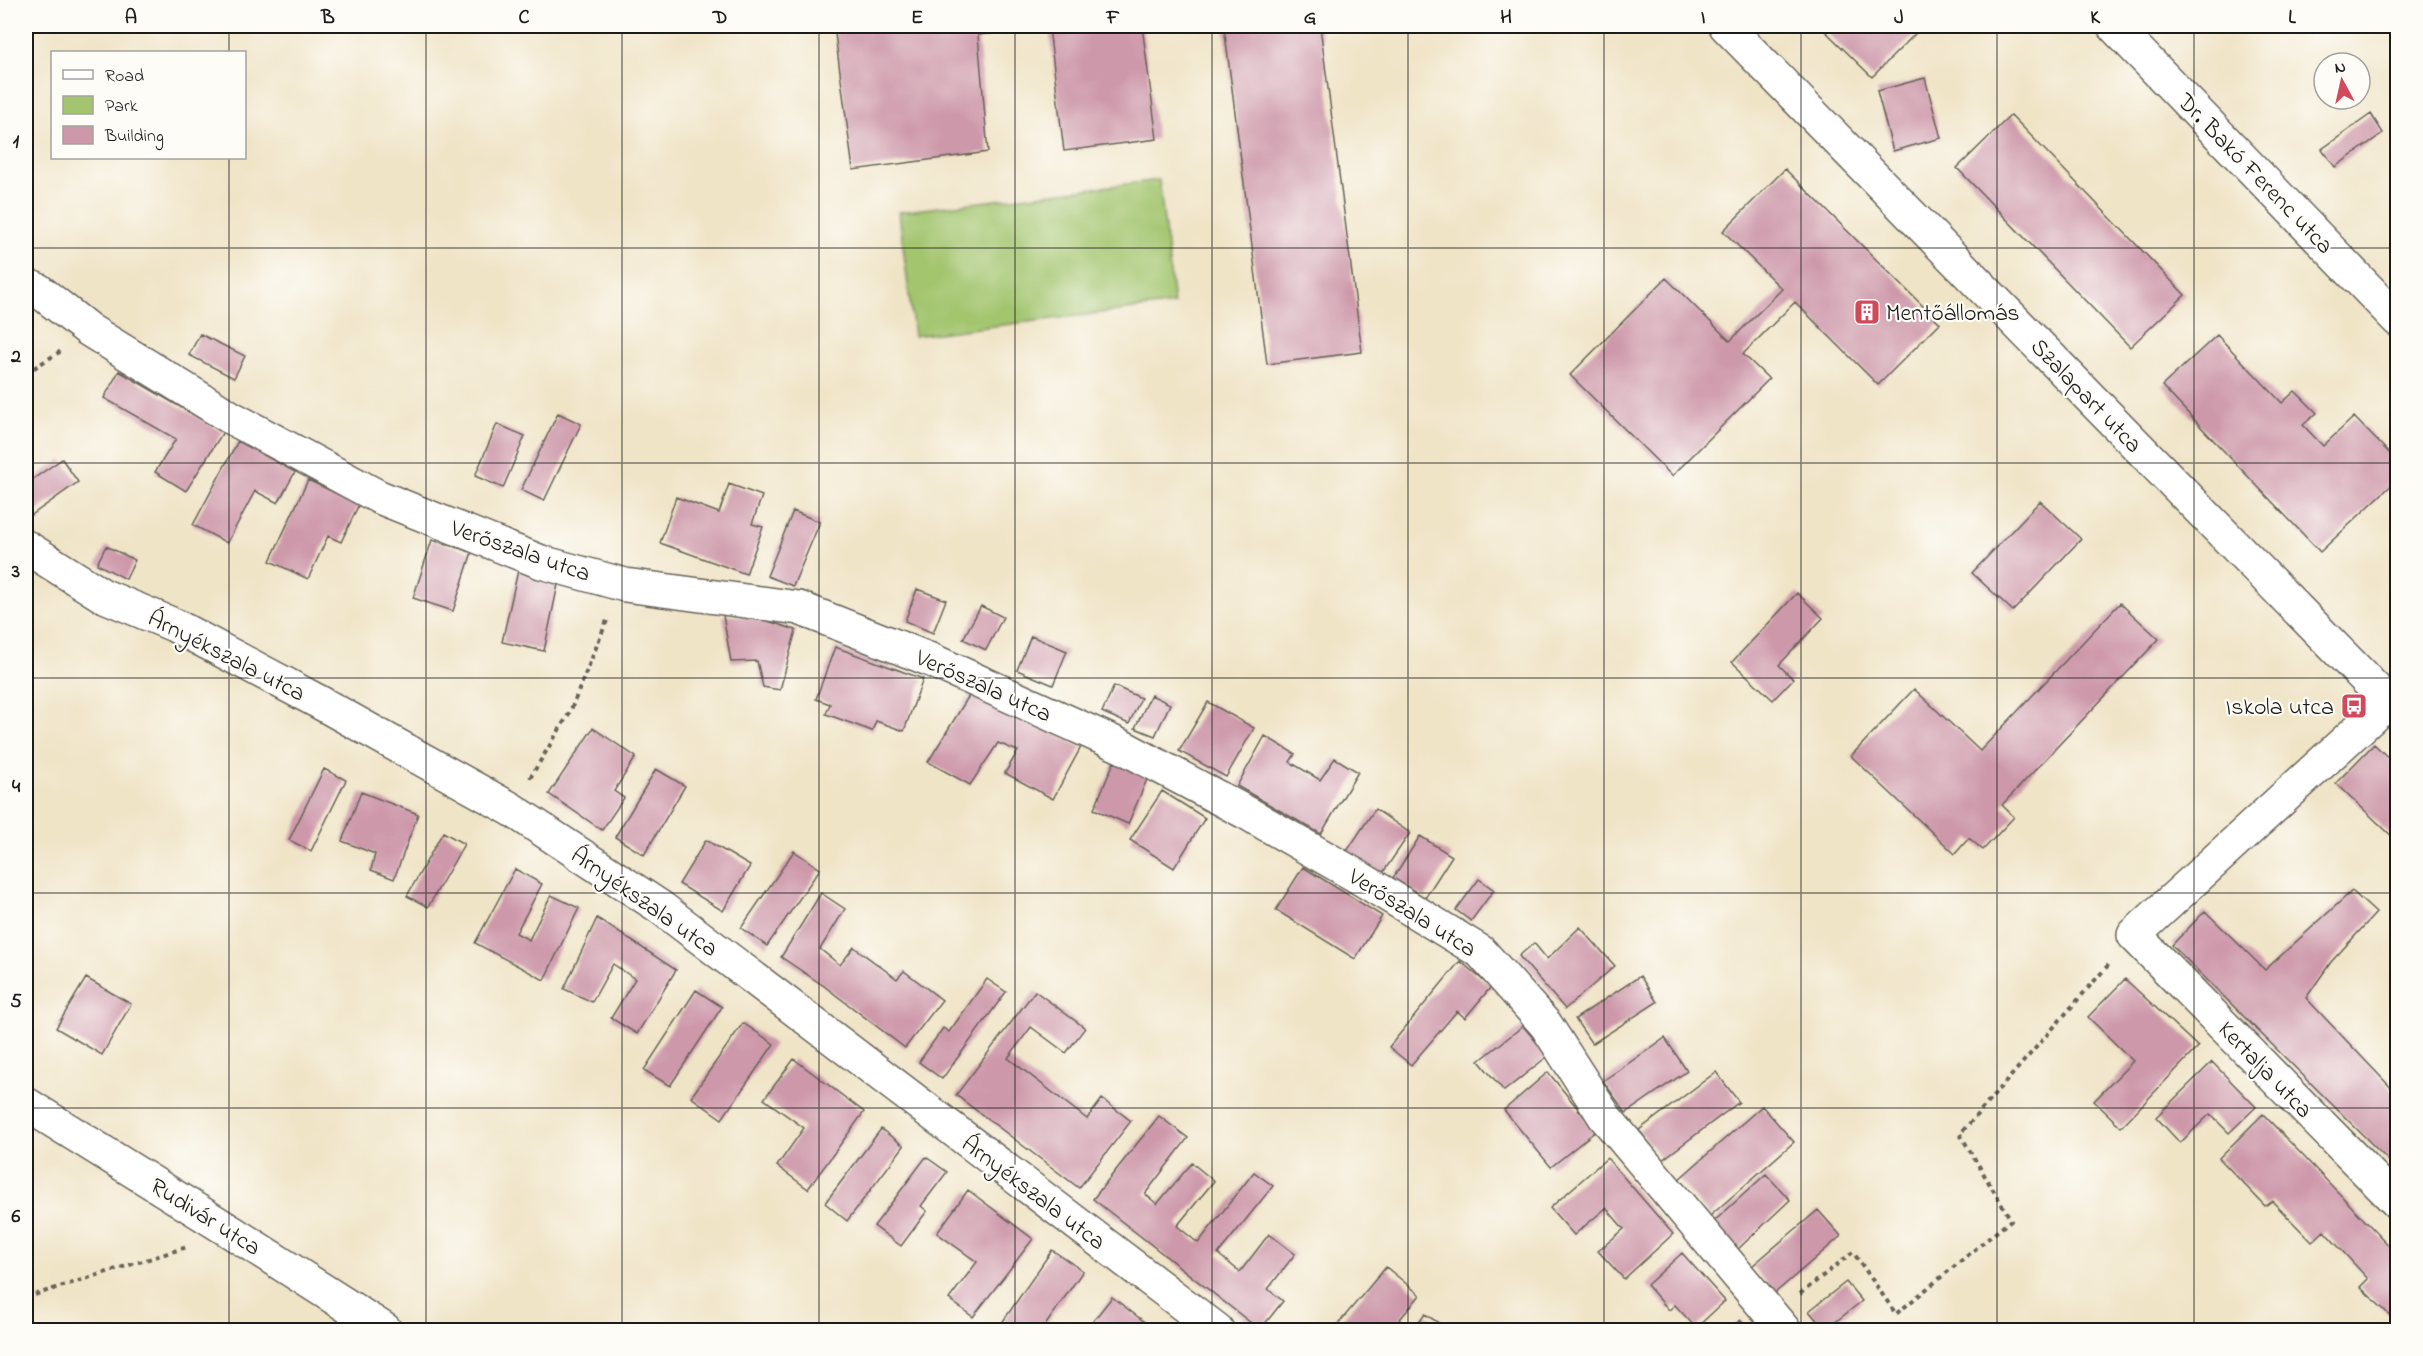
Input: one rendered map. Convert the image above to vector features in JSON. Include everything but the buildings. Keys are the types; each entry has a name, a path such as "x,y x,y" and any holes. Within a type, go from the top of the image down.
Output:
{"street":[{"name":"Szalapart utca","path":"1726,26 2394,702"},
{"name":"Dr. Bakó Ferenc utca","path":"2114,26 2397,320"},
{"name":"Verőszala utca","path":"26,285 38,290 89,330 230,417 378,498 541,562 625,585 799,608 930,660 1132,751 1355,875 1480,952 1546,1025 1605,1117 1778,1324"},
{"name":"Árnyékszala utca","path":"26,547 102,595 184,631 319,702 511,809 660,907 1217,1330"},
{"path":"2134,935 2394,702"},
{"name":"Kertalja utca","path":"2134,935 2397,1203"},
{"name":"Rudivár utca","path":"26,1104 385,1330"}],"path":[{"path":"511,809 570,712 602,630 625,585"},
{"path":"1778,1324 1853,1252 1896,1314 2011,1220 1959,1134 2134,935"},
{"path":"26,1294 34,1295 233,1233"}],"green space":[{"path":"1159,180 1174,304 914,336 899,212"}],"place":[{"name":"Mentőállomás","path":"1867,312"},
{"name":"Iskola utca","path":"2354,706"}]}
